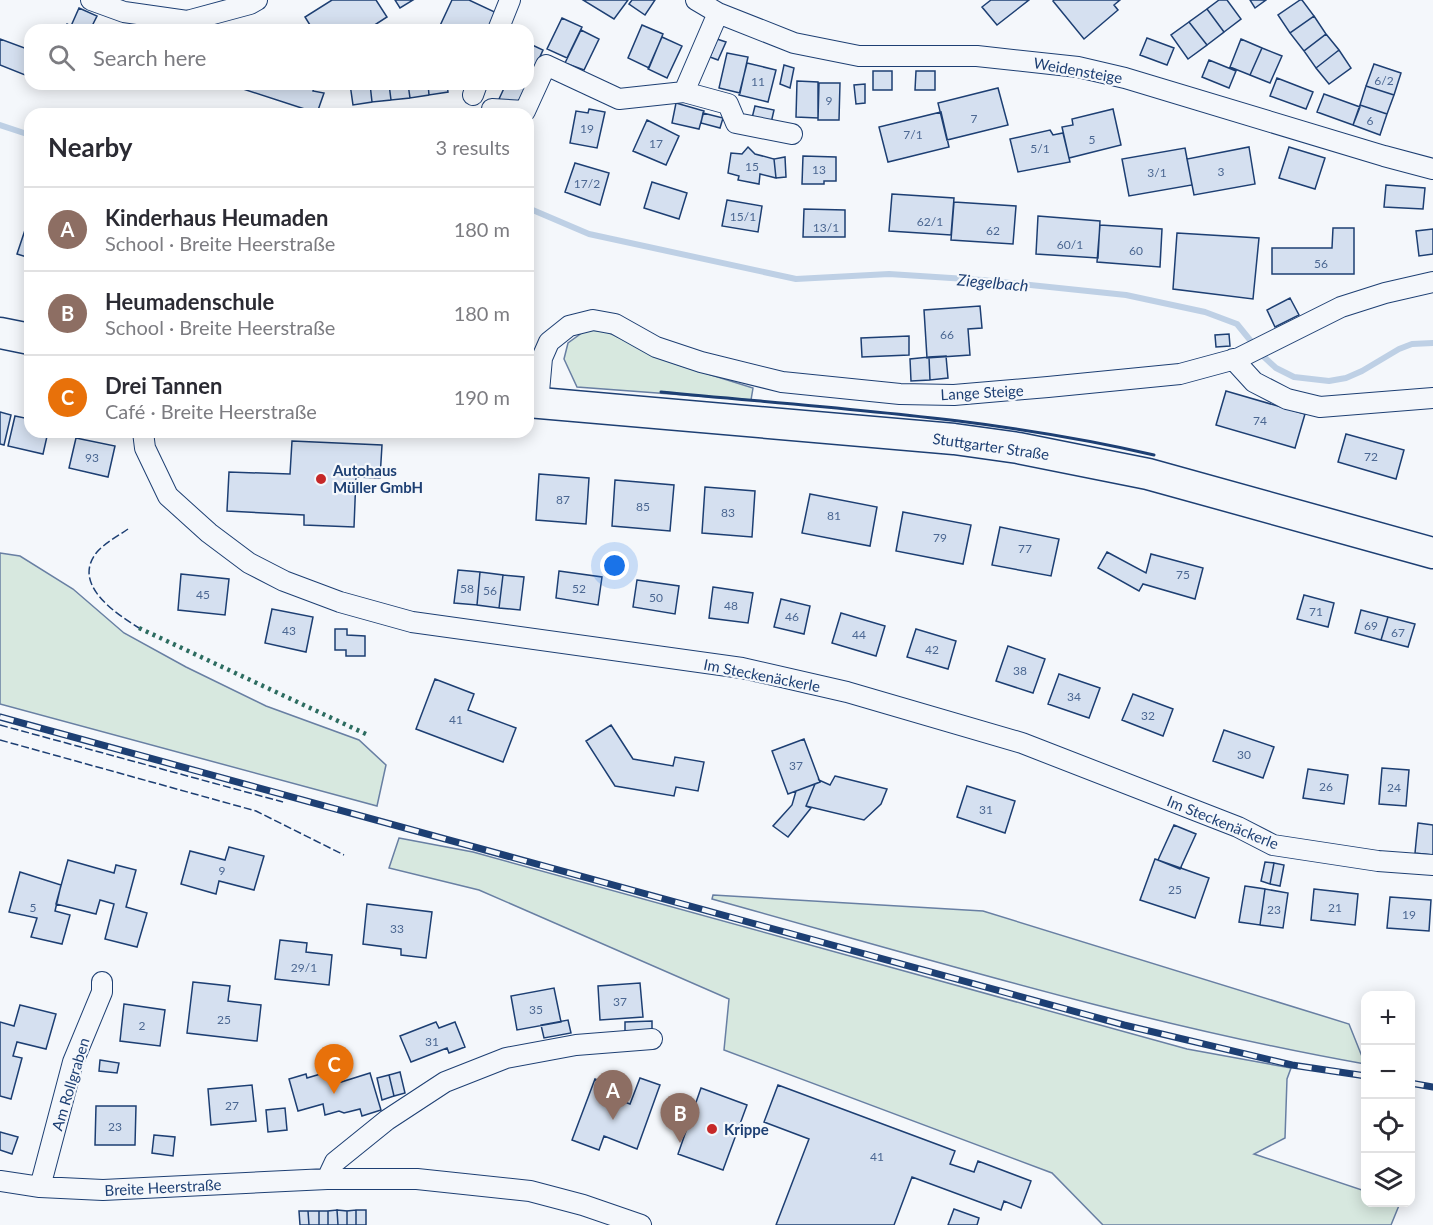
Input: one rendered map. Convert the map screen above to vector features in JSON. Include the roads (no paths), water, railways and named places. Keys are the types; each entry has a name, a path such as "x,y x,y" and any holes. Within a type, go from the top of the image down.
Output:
{"main road":[{"path":"0,333 24,338"},
{"name":"Stuttgarter Straße","path":"534,402 954,439 1018,448 1148,474 1433,553"}],"street":[{"path":"91,0 124,12 187,21 250,4 257,0"},
{"path":"500,24 510,0"},
{"name":"Weidensteige","path":"696,0 718,13 794,43 859,56 977,56 1087,69 1125,78 1433,169"},
{"path":"684,92 718,13"},
{"path":"526,108 546,65 619,99 684,92 728,104 736,123 792,134"},
{"name":"Lange Steige","path":"535,357 569,326 593,320 615,324 656,347 712,365 782,382 900,394 954,394 1048,387 1180,374 1236,358 1341,308 1385,293 1433,282"},
{"name":"Stuttgarter Straße","path":"534,380 535,357"},
{"path":"1236,358 1254,382 1287,399 1320,407 1433,398"},
{"name":"Im Steckenäckerle","path":"144,438 145,448 168,496 209,532 249,563 284,581 340,602 412,622 742,668 847,692 1022,743 1238,827 1273,845 1378,861 1433,865"},
{"name":"Am Rollgraben","path":"40,1188 73,1062 102,992 102,982"},
{"path":"327,1179 335,1162 387,1120 445,1082 506,1059 576,1045 652,1039"},
{"name":"Breite Heerstraße","path":"0,1181 40,1188 103,1190 327,1179 417,1179 530,1191 584,1205 641,1225"}],"waterway":[{"name":"Ziegelbach","path":"0,125 24,133"},
{"name":"Ziegelbach","path":"534,211 589,234 796,279 889,274 982,280 1126,295 1205,312 1237,324 1263,356 1276,368 1294,377 1329,381 1346,378 1399,349 1412,344 1433,343"}],"railway":[{"path":"0,717 1124,1025 1292,1065 1361,1075"},
{"path":"1415,1084 1433,1087"}],"place":[{"name":"Autohaus Müller GmbH","path":"321,479"},
{"name":"Drei Tannen","path":"334,1094"},
{"name":"Kinderhaus Heumaden","path":"613,1120"},
{"name":"Krippe","path":"712,1129"},
{"name":"Heumadenschule","path":"680,1143"}]}
